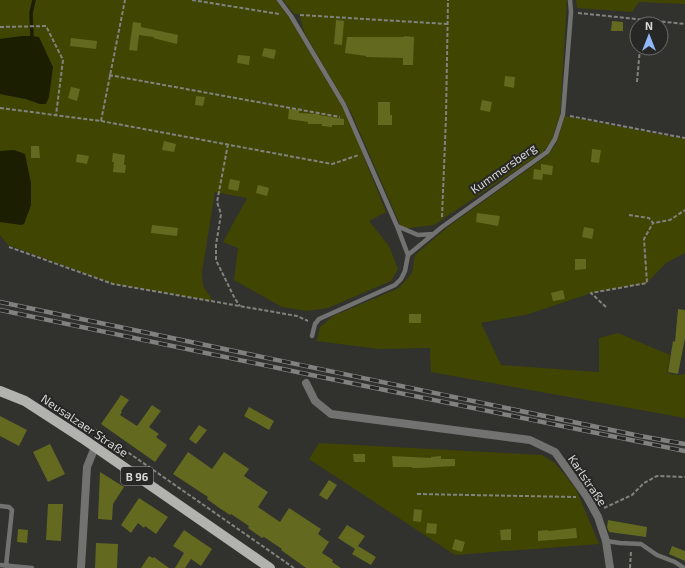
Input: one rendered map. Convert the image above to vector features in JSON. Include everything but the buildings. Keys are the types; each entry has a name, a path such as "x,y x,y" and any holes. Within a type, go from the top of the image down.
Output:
{"main road":[{"name":"Neusalzaer Straße","path":"0,392 10,394 25,401 82,438 270,568"}],"street":[{"name":"Karlstraße","path":"306,383 315,401 331,414 530,440 555,452 596,512 606,541 610,568"},
{"path":"81,568 87,467 95,447"}],"lane":[{"path":"279,0 291,16 351,118 408,255 405,271 401,279 395,285 319,319 315,324 312,336"},
{"name":"Kummersberg","path":"408,255 442,226 547,152 554,139 563,114 571,12 570,0"},
{"path":"397,226 418,235 434,234"},
{"path":"0,506 9,507 12,510 6,566"},
{"path":"606,541 641,544 657,555 675,562 684,568"},
{"path":"0,565 32,568"}],"path":[{"path":"101,121 125,0"},
{"path":"192,0 291,16 303,15 447,24"},
{"path":"442,226 448,0"},
{"path":"571,12 629,18"},
{"path":"669,22 685,24"},
{"path":"0,27 46,26 62,60 56,115"},
{"path":"637,82 639,56"},
{"path":"109,75 351,118"},
{"path":"0,108 101,121 332,164 365,153"},
{"path":"563,114 685,138"},
{"path":"228,144 217,202 221,214 216,245 216,260 240,306"},
{"path":"653,223 670,220 685,210"},
{"path":"629,215 649,218 653,223"},
{"path":"606,307 591,294 647,283 644,239 653,223"},
{"path":"9,247 113,284 296,316 315,324"},
{"path":"82,438 93,428 294,568"},
{"path":"596,512 632,495 644,483 657,476 685,477"},
{"path":"417,494 587,497"},
{"path":"630,568 631,543"}],"shaded area":[{"path":"0,0 276,0 290,19 347,115 386,212 369,221 389,246 398,269 391,281 328,308 307,311 282,307 234,280 238,248 223,242 247,198 215,192 202,272 203,286 213,301 114,284 8,245 0,235 0,94 26,99 40,104 23,36 0,39"},
{"path":"283,0 567,0 560,115 552,140 543,152 434,225 402,229 351,112 304,32 299,14 294,14"},
{"path":"576,0 685,0 685,4 639,2 632,12 577,8"},
{"path":"23,36 39,37 53,67 49,97 46,104 40,104 26,99 0,94 0,39"},
{"path":"565,116 685,139 685,253 666,263 647,283 591,293 529,314 481,323 501,365 599,372 599,338 618,333 670,355 667,373 678,375 685,374 685,418 431,372 430,348 378,349 317,341 320,327 333,316 399,288 412,273 415,255 449,226 548,155 556,144"},
{"path":"14,150 25,154 31,183 31,205 24,224 21,225 0,222 0,151"},
{"path":"319,443 542,455 555,463 576,489 599,544 455,555 309,459"}],"waterway":[{"path":"32,36 31,13 34,0"}],"railway":[{"path":"0,302 640,436 685,444"},
{"path":"0,310 685,451"}]}
